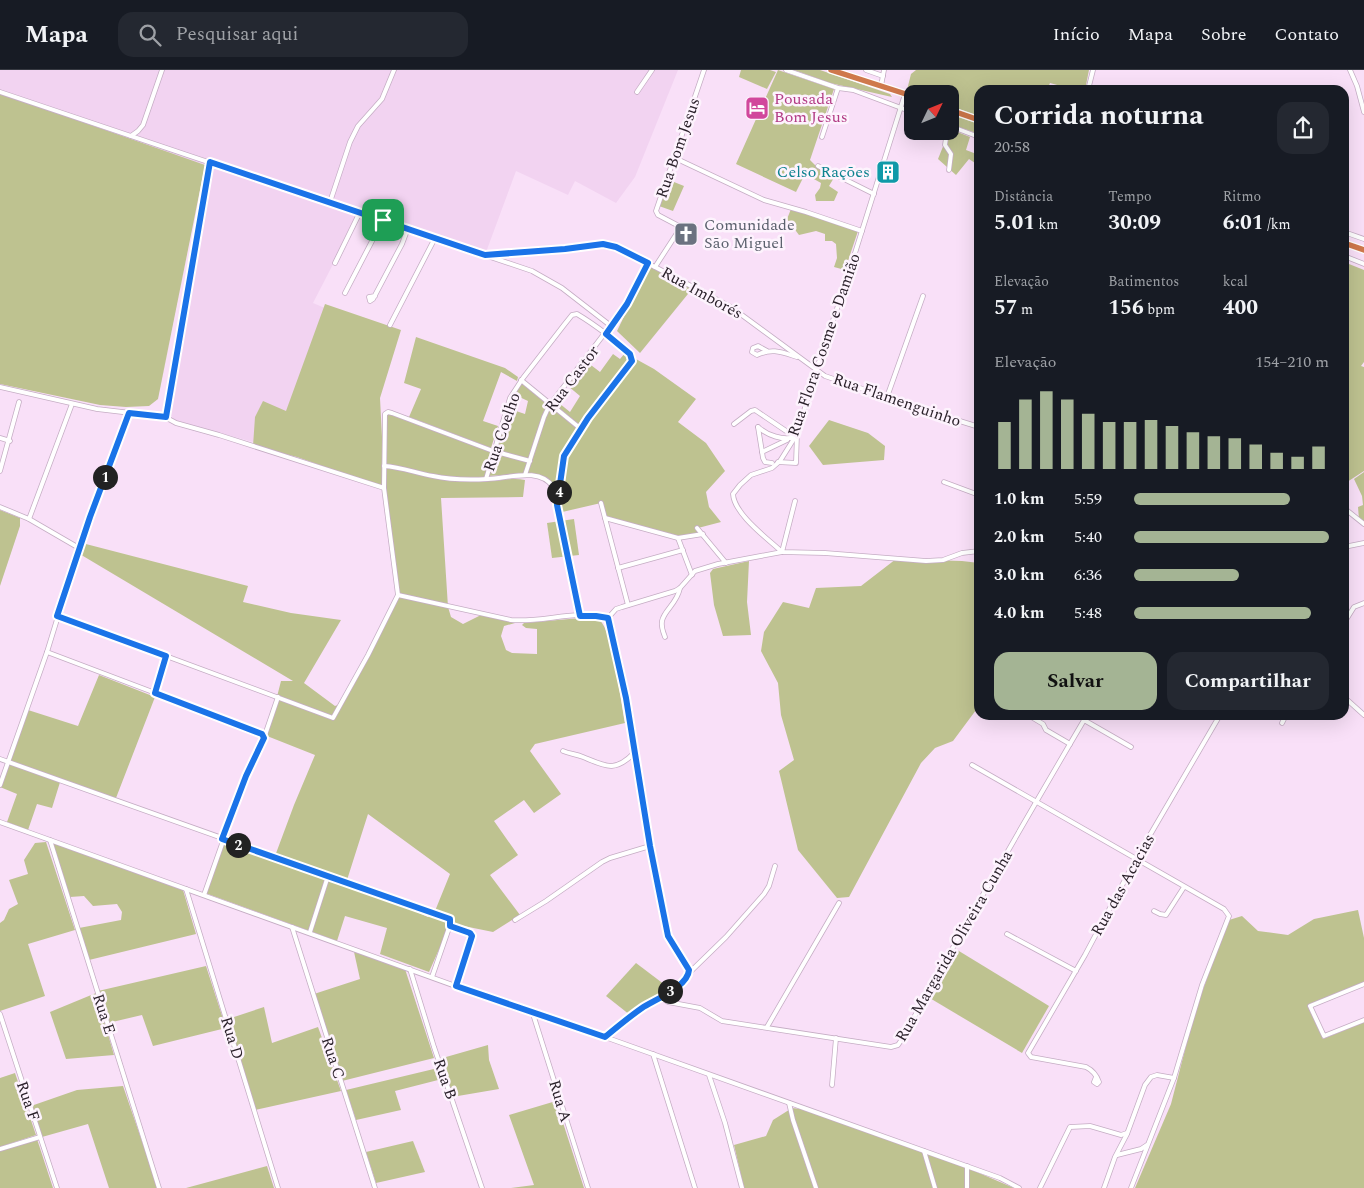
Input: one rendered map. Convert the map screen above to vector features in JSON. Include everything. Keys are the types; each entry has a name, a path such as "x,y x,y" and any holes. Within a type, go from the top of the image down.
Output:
{"highway":[{"path":"831,70 904,94"},
{"path":"959,113 974,118"},
{"path":"1349,245 1364,250"}],"street":[{"path":"130,136 143,125 162,70"},
{"path":"330,202 350,142 358,126 382,99 394,70"},
{"path":"637,92 652,70"},
{"name":"Rua Bom Jesus","path":"655,266 680,228 658,215 656,211 704,70"},
{"path":"786,70 838,88 853,90 904,108"},
{"path":"866,70 883,76"},
{"path":"881,86 884,70"},
{"path":"1089,85 1093,70"},
{"path":"1351,71 1364,112"},
{"path":"822,138 838,88"},
{"path":"0,92 408,228 538,275 562,288 611,326"},
{"name":"Rua Flora Cosme e Damião","path":"782,552 748,521 733,497 735,490 751,475 772,468 796,435 904,97"},
{"path":"959,129 974,135"},
{"path":"946,140 946,146 951,154 949,170"},
{"path":"675,158 764,200 862,231"},
{"path":"166,417 210,162"},
{"path":"818,166 874,194"},
{"path":"335,263 360,212"},
{"path":"346,293 383,220"},
{"path":"375,296 408,228"},
{"path":"1358,237 1364,233"},
{"path":"1349,234 1364,239"},
{"path":"390,325 435,238 437,238"},
{"name":"Rua Imborés","path":"485,255 603,244 616,247 731,307 816,370"},
{"path":"1349,258 1364,264"},
{"name":"Rua Castor","path":"525,475 550,404 606,334 627,304 648,263"},
{"path":"886,397 923,296"},
{"name":"Rua Coelho","path":"486,479 493,450 510,398 521,380 574,314 579,315 606,334"},
{"path":"557,505 564,456 581,429 633,359 630,354 606,334"},
{"path":"768,351 780,352 799,358"},
{"name":"Rua Flamenguinho","path":"816,370 825,376 974,425"},
{"path":"521,380 581,429"},
{"path":"0,387 72,404 166,417 176,423 220,435 384,488"},
{"path":"0,471 20,402"},
{"path":"29,519 72,404"},
{"path":"734,424 752,410 755,410 796,435"},
{"path":"57,616 333,718 368,655 398,594 384,488 384,416 388,412 493,450 530,461"},
{"path":"0,785 47,652 79,548 129,413"},
{"path":"772,464 765,462 758,427 764,432 788,440"},
{"path":"762,452 796,435"},
{"path":"778,462 796,463 796,435"},
{"path":"0,438 10,441"},
{"path":"384,466 399,467 444,478 486,479 525,475 539,476 549,481 553,488 557,505 580,616"},
{"path":"944,482 974,494"},
{"path":"782,552 795,501"},
{"path":"601,503 628,604"},
{"path":"0,507 29,519 79,548"},
{"path":"1349,512 1364,524"},
{"path":"605,518 678,538 703,534"},
{"path":"697,528 726,563"},
{"path":"678,538 692,575"},
{"path":"1349,546 1364,542"},
{"path":"618,568 682,550"},
{"path":"665,637 662,619 676,600 680,588 695,571 782,552 825,553 926,561 943,560 974,551"},
{"path":"608,618 616,609 680,588"},
{"path":"398,594 511,620 580,616 608,618"},
{"path":"1349,615 1354,607 1364,603"},
{"path":"608,618 626,698 650,846 668,936 689,970 688,974"},
{"path":"47,652 261,733 264,738"},
{"path":"155,693 166,656"},
{"path":"204,895 222,839 246,776 264,738 278,697"},
{"path":"1349,701 1364,715"},
{"path":"1036,720 1043,724 1046,730 1070,744"},
{"name":"Rua Margarida Oliveira Cunha","path":"662,998 668,1002 696,1007 722,1021 891,1047 896,1046 900,1043 969,917 1084,720"},
{"path":"1090,720 1131,747"},
{"name":"Rua das Acacias","path":"1096,1077 1086,1067 1028,1056 1028,1051 1076,971 1136,860 1217,720"},
{"path":"563,751 597,764 613,766 623,764 634,753"},
{"path":"0,759 450,919 450,926 432,977"},
{"path":"972,765 1224,909 1229,916 1194,1009 1174,1078 1131,1188"},
{"path":"0,822 534,1014 605,1037 967,1166 1000,1178 1019,1188"},
{"name":"Rua E","path":"50,840 159,1188"},
{"path":"515,920 602,862 650,846"},
{"path":"605,1037 643,1007 662,998 684,980 764,894 769,886 775,866"},
{"path":"310,932 328,876"},
{"path":"1154,911 1166,915 1184,887"},
{"name":"Rua D","path":"186,889 278,1188"},
{"path":"767,1027 839,903"},
{"path":"450,926 470,933 472,936 456,986"},
{"name":"Rua C","path":"292,927 375,1188"},
{"path":"1007,934 1076,971"},
{"name":"Rua B","path":"410,968 434,1047 482,1188"},
{"path":"1364,984 1310,1006 1324,1036 1364,1020"},
{"name":"Rua F","path":"0,1014 57,1188"},
{"name":"Rua A","path":"534,1014 588,1188"},
{"path":"832,1085 836,1038"},
{"path":"653,1054 695,1188"},
{"path":"710,1075 742,1188"},
{"path":"1104,1188 1147,1081 1157,1075 1174,1078"},
{"path":"789,1103 792,1120 816,1188"},
{"path":"1040,1188 1070,1127 1090,1126 1121,1135 1127,1133"},
{"path":"0,1150 40,1137"},
{"path":"1117,1155 1141,1149 1149,1144"},
{"path":"924,1151 935,1188"},
{"path":"967,1166 967,1188"}],"shaded area":[{"path":"0,70 678,70 635,177 616,203 575,181 568,195 516,171 485,255 360,212 313,303 332,311 290,415 257,443 175,421 169,413 205,165 0,98"}],"green space":[{"path":"741,70 770,70 776,72 767,89 739,77"},
{"path":"778,70 834,89 810,160 817,167 835,176 829,186 838,192 834,201 816,201 815,195 821,183 805,174 796,192 736,164"},
{"path":"794,70 820,70 890,94 892,97 830,83"},
{"path":"916,70 1089,70 1086,85 1057,85 1050,83 1049,85 974,85 974,114 959,109 959,85 908,85 911,74"},
{"path":"0,93 205,165 158,399 149,406 100,405 0,384"},
{"path":"959,117 974,122 974,132 959,127"},
{"path":"959,133 970,137 966,150 974,153 974,162 969,159 956,175 938,159 946,140 959,140"},
{"path":"669,180 684,186 673,211 659,206"},
{"path":"791,209 858,231 845,270 834,267 837,258 836,244 832,241 825,241 825,234 816,231 799,235 787,219"},
{"path":"1349,264 1364,270 1364,362 1361,366 1364,367 1364,471 1349,481"},
{"path":"649,265 692,289 640,353 617,331"},
{"path":"325,304 401,330 380,398 384,476 386,413 495,450 510,409 525,414 528,401 513,394 521,380 550,404 554,399 570,412 580,396 568,386 587,362 600,372 613,354 620,359 625,353 654,369 696,399 678,422 706,443 725,471 706,492 709,507 721,522 698,528 703,534 677,537 605,518 601,503 558,513 553,487 549,481 521,474 487,476 486,479 453,479 410,472 459,480 525,480 523,497 441,498 448,607 451,617 463,624 481,615 515,623 504,626 501,636 506,650 512,653 537,654 537,629 526,628 522,625 524,623 592,617 599,620 606,630 610,642 625,723 535,744 530,751 561,794 534,813 524,800 494,821 518,855 490,875 520,915 493,932 454,924 452,920 429,972 380,954 387,928 345,916 337,941 205,893 223,841 401,905 428,917 435,911 450,874 368,814 347,880 275,856 315,755 267,736 281,681 293,681 78,553 82,543 248,586 243,602 291,613 341,620 304,683 335,706 343,703 399,597 384,488 297,457 253,446 255,417 263,401 286,411"},
{"path":"416,337 505,368 518,377 517,381 501,372 483,421 498,426 491,448 409,417 421,389 404,383"},
{"path":"829,420 868,433 885,446 884,460 823,465 809,446"},
{"path":"1364,472 1364,524 1359,519 1358,507 1363,505 1362,496 1354,479"},
{"path":"0,510 20,518 20,526 0,586"},
{"path":"574,519 579,555 552,558 547,523"},
{"path":"896,559 974,562 974,713 953,741 935,748 921,763 849,897 837,898 798,850 779,771 794,760 781,715 778,683 761,651 764,632 783,602 809,608 816,588 861,586"},
{"path":"749,561 747,602 751,635 723,636 714,605 710,573 713,569"},
{"path":"99,675 155,697 116,798 61,779 52,808 37,804 28,830 7,822 17,794 0,787 28,710 78,726"},
{"path":"46,842 75,930 28,944 45,996 0,1011 0,923 4,920 9,909 18,904 9,880 28,874 24,860 35,843"},
{"path":"53,843 183,890 196,934 89,960 79,928 121,920 122,912 117,904 93,906 84,896 70,897"},
{"path":"1358,910 1364,938 1364,983 1309,1006 1323,1039 1364,1022 1364,1188 1135,1188 1171,1104 1194,1015 1229,920 1242,916 1258,931 1288,935 1314,919"},
{"path":"954,948 1049,1006 1022,1053 928,997"},
{"path":"354,952 405,969 434,1058 342,1081 314,994 360,979"},
{"path":"636,963 669,988 630,1015 606,996"},
{"path":"206,966 226,1028 153,1046 142,1015 108,1023 98,991"},
{"path":"96,993 114,1055 66,1059 50,1012"},
{"path":"264,1007 272,1043 318,1027 341,1091 255,1110 228,1019"},
{"path":"488,1045 489,1060 499,1089 452,1097 439,1059"},
{"path":"438,1068 442,1079 395,1091 401,1110 356,1120 346,1090"},
{"path":"15,1073 36,1135 0,1147 0,1078"},
{"path":"123,1086 158,1188 109,1188 88,1124 42,1137 31,1106 77,1090"},
{"path":"556,1101 584,1188 511,1188 534,1185 509,1115"},
{"path":"792,1108 801,1109 972,1170 1014,1188 744,1188 734,1145 766,1136 773,1120"},
{"path":"37,1139 53,1188 0,1188 0,1150"},
{"path":"413,1141 425,1172 376,1183 366,1152"},
{"path":"267,1166 274,1188 186,1188"}],"place":[{"name":"Pousada Bom Jesus","path":"757,108"},
{"name":"Celso Rações","path":"888,172"},
{"name":"Comunidade São Miguel","path":"686,234"}],"route":[{"path":"210,162 383,220 485,255 603,244 616,247 648,263 627,304 606,334 630,354 633,359 588,418 564,456 557,505 580,616 608,618 626,698 650,846 668,936 689,970 684,980 662,998 643,1007 605,1037 456,986 472,936 470,933 450,926 450,919 222,839 246,776 264,736 254,730 155,693 166,656 57,616 79,548 129,413 166,417 210,162"}]}
